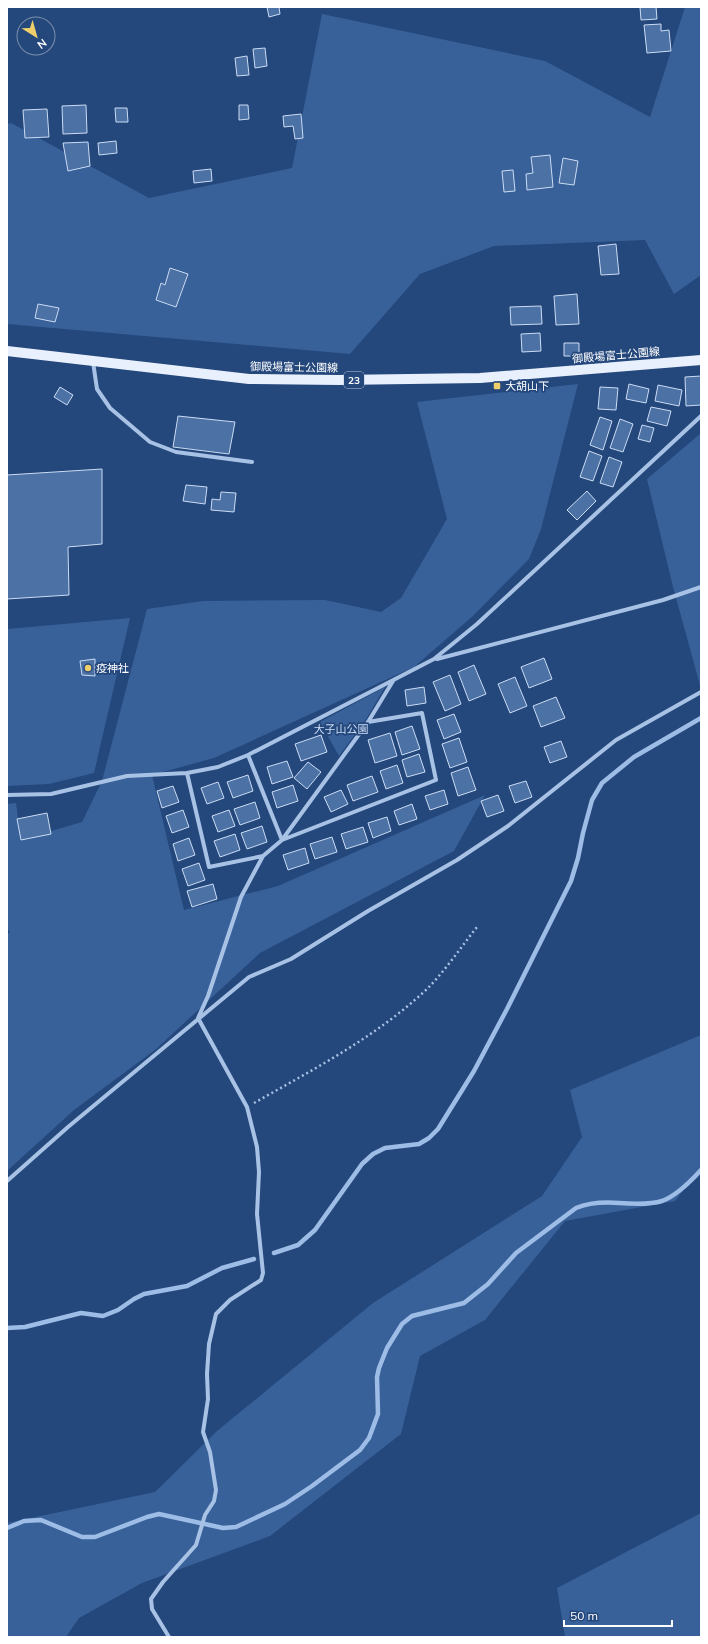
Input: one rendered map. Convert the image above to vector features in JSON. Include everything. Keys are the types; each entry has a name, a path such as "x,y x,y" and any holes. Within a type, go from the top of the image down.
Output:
{"main road":[{"name":"御殿場富士公園線","path":"7,351 250,379 347,380 480,378 701,360"}],"street":[{"path":"93,361 96,389 110,408 150,442 176,452 252,462"},
{"path":"7,795 51,794 127,776 187,773 218,767 248,755 434,659 478,624 701,416"},
{"path":"434,659 663,600 701,587"},
{"path":"198,1018 208,996 241,897 263,856 282,840 368,722 393,681"},
{"path":"7,1181 68,1127 249,977 292,959 368,910 457,860 508,826 616,740 701,692"},
{"path":"282,840 436,780 422,713 368,722"},
{"path":"248,755 282,840"},
{"path":"187,773 209,867 263,856"},
{"path":"169,1637 152,1609 151,1599 163,1582 196,1545 205,1515 214,1501 216,1490 210,1452 202,1432 208,1399 207,1374 210,1344 216,1314 230,1300 261,1280 263,1273 257,1214 259,1172 257,1146 247,1107 198,1018"}],"path":[{"path":"247,1107 319,1066 359,1041 401,1011 428,988 477,927"}],"green space":[{"path":"685,7 701,7 701,275 674,294 645,240 494,246 420,274 350,354 7,324 7,124 11,123 149,198 292,168 322,14 545,61 650,117"},
{"path":"578,384 541,529 529,559 473,616 414,667 214,758 152,775 184,910 278,886 485,795 454,851 260,953 155,1050 74,1110 7,1171 7,933 10,933 7,927 7,804 16,803 21,840 82,822 102,781 147,609 203,601 325,600 381,612 401,598 447,519 417,402"},
{"path":"701,433 701,689 673,587 647,479"},
{"path":"130,618 94,773 49,784 7,786 7,629"},
{"name":"大子山公園","path":"385,687 365,721 339,756 320,722"},
{"path":"701,1035 701,1167 675,1201 565,1221 485,1320 420,1356 401,1434 270,1536 142,1583 79,1618 66,1637 7,1637 7,1523 155,1492 217,1431 373,1303 542,1196 582,1137 570,1090"},
{"path":"701,1513 701,1637 565,1637 557,1588"}],"building":[{"path":"267,7 279,7 280,14 269,17"},
{"path":"640,7 656,7 657,19 641,20"},
{"path":"661,24 661,31 669,30 671,51 647,53 644,25"},
{"path":"265,48 267,66 255,68 253,49"},
{"path":"247,56 249,75 237,76 235,58"},
{"path":"86,105 87,133 63,134 62,106"},
{"path":"239,105 248,105 249,119 239,120"},
{"path":"115,108 127,108 128,122 116,122"},
{"path":"47,109 49,137 25,138 23,110"},
{"path":"301,114 303,138 295,139 293,126 284,127 283,116"},
{"path":"116,141 117,153 99,155 98,143"},
{"path":"88,142 90,166 68,171 63,143"},
{"path":"550,155 553,187 527,190 526,174 533,173 531,157"},
{"path":"563,158 578,161 574,185 559,183"},
{"path":"211,169 212,181 194,183 193,171"},
{"path":"513,170 515,191 504,192 502,171"},
{"path":"616,244 619,274 601,275 598,246"},
{"path":"170,268 188,274 176,307 156,300 161,283 165,285"},
{"path":"577,294 579,324 556,325 554,296"},
{"path":"38,304 59,308 55,322 35,318"},
{"path":"541,306 542,324 511,325 510,307"},
{"path":"540,333 541,351 522,352 521,334"},
{"path":"564,343 579,343 579,356 564,356"},
{"path":"701,376 701,405 686,406 685,377"},
{"path":"629,384 649,389 646,403 626,399"},
{"path":"658,385 682,390 679,406 655,401"},
{"path":"60,387 73,395 67,405 54,397"},
{"path":"600,387 618,388 616,410 598,409"},
{"path":"651,407 671,411 667,426 647,421"},
{"path":"178,416 235,422 229,454 173,447"},
{"path":"600,417 612,421 603,450 590,445"},
{"path":"620,419 633,424 623,452 610,448"},
{"path":"642,425 654,428 650,442 638,439"},
{"path":"589,451 602,456 593,481 580,477"},
{"path":"609,457 622,462 613,487 600,483"},
{"path":"102,469 102,544 68,547 69,595 7,599 7,475"},
{"path":"186,485 207,487 205,504 183,501"},
{"path":"587,491 596,501 577,520 567,510"},
{"path":"221,492 236,493 234,512 211,510 212,499 220,500"},
{"path":"544,658 552,679 529,688 521,667"},
{"name":"疫神社","path":"95,659 95,676 82,675 80,661"},
{"path":"474,665 486,694 469,701 458,672"},
{"path":"450,675 461,704 445,711 433,682"},
{"path":"515,677 527,706 510,713 498,684"},
{"path":"424,687 426,703 407,706 405,690"},
{"path":"556,697 565,718 541,727 533,706"},
{"path":"454,714 461,732 444,739 437,720"},
{"path":"412,726 420,749 402,755 395,732"},
{"path":"390,733 397,756 375,763 368,740"},
{"path":"321,735 327,752 301,761 295,744"},
{"path":"459,738 467,762 450,768 442,744"},
{"path":"561,741 567,757 550,763 544,747"},
{"path":"419,754 425,772 407,777 402,760"},
{"path":"287,761 293,777 272,784 267,767"},
{"path":"308,762 321,772 307,789 294,778"},
{"path":"397,765 403,783 386,789 380,771"},
{"path":"468,767 476,790 458,796 451,773"},
{"path":"248,775 253,791 233,798 227,782"},
{"path":"372,776 378,792 353,801 347,785"},
{"path":"526,781 532,797 515,803 509,786"},
{"path":"218,782 224,798 207,804 201,788"},
{"path":"293,785 298,801 277,808 272,792"},
{"path":"173,786 179,802 162,808 157,791"},
{"path":"341,790 348,804 331,812 324,797"},
{"path":"444,790 448,804 430,810 425,796"},
{"path":"498,795 504,811 487,817 481,801"},
{"path":"255,802 260,818 240,825 234,809"},
{"path":"412,804 417,819 399,825 394,811"},
{"path":"183,810 189,827 172,833 166,816"},
{"path":"229,810 235,826 218,832 212,816"},
{"path":"47,813 51,834 21,840 17,819"},
{"path":"387,817 391,831 373,838 368,823"},
{"path":"262,826 267,842 247,849 241,833"},
{"path":"363,827 368,842 346,849 341,834"},
{"path":"235,834 240,850 220,857 214,841"},
{"path":"332,837 337,852 315,859 310,844"},
{"path":"189,838 195,855 178,861 173,844"},
{"path":"305,848 309,863 288,870 283,855"},
{"path":"199,863 205,880 188,886 182,869"},
{"path":"213,884 217,899 192,907 187,891"}],"waterway":[{"path":"274,1253 298,1245 315,1230 362,1164 373,1154 385,1148 419,1144 429,1138 438,1129 474,1071 507,1009 571,881 592,800 602,783 634,757 701,718"},
{"path":"7,1528 24,1521 41,1520 82,1537 95,1537 147,1517 159,1514 223,1528 236,1527 285,1504 360,1450 369,1438 378,1414 377,1377 379,1368 387,1348 402,1324 412,1316 464,1303 488,1284 516,1253 576,1208 597,1203 641,1204 662,1201 678,1192 701,1170"},
{"path":"7,1328 25,1327 81,1313 103,1316 118,1310 144,1294 187,1286 222,1268 254,1259"}],"place":[{"name":"大胡山下","path":"497,386"},
{"name":"疫神社","path":"88,668"}]}
